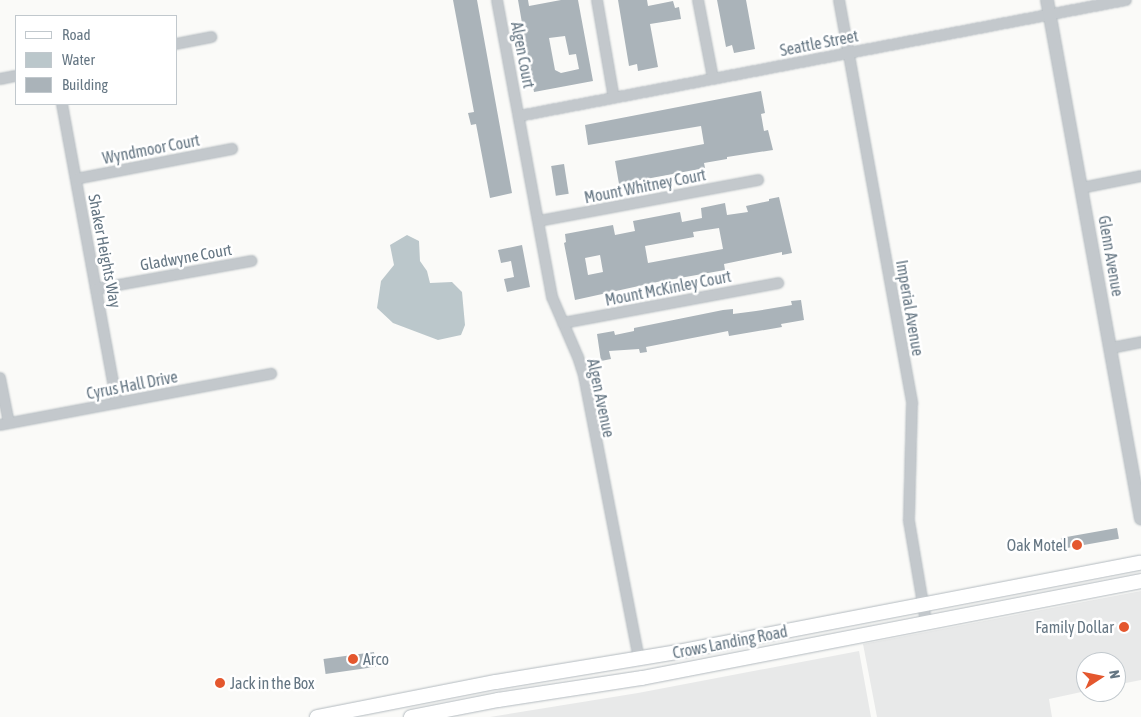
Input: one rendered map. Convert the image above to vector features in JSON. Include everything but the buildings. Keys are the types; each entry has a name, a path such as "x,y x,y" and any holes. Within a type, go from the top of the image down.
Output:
{"main road":[{"name":"Crows Landing Road","path":"317,717 443,692 639,659 1141,563"},
{"path":"1097,589 1101,583 1141,572"},
{"name":"Crows Landing Road","path":"410,717 678,671 1141,581"},
{"path":"969,614 974,607 1022,594 1042,582"},
{"path":"678,671 690,661 758,646 772,634"},
{"path":"581,688 588,681 629,671 637,665 639,659"},
{"path":"410,717 424,707 436,703 441,699 443,692"}],"street":[{"name":"Algen Court","path":"497,0 519,116"},
{"path":"597,0 614,98"},
{"path":"698,0 713,78"},
{"name":"Imperial Avenue","path":"839,0 912,403 909,521 926,622"},
{"name":"Glenn Avenue","path":"1047,0 1141,519"},
{"name":"Seattle Street","path":"519,116 1049,13 1126,0"},
{"path":"178,44 212,37"},
{"path":"0,79 15,76"},
{"name":"Shaker Heights Way","path":"62,105 118,403"},
{"name":"Algen Avenue","path":"519,116 552,297 584,376 639,659"},
{"name":"Wyndmoor Court","path":"76,179 232,149"},
{"path":"1082,188 1141,176"},
{"name":"Mount Whitney Court","path":"539,221 758,180"},
{"name":"Gladwyne Court","path":"96,289 251,261"},
{"name":"Mount McKinley Court","path":"563,323 778,283"},
{"path":"1111,348 1141,342"},
{"name":"Cyrus Hall Drive","path":"4,424 270,374"},
{"path":"0,378 4,424"}],"shaded area":[{"path":"1141,591 1141,680 1126,683 1126,652 1076,652 1076,693 1049,699 1052,717 877,717 863,644"},
{"path":"859,651 871,717 490,717 638,693"}],"water":[{"path":"407,235 419,241 420,261 427,271 430,283 452,282 462,292 465,325 461,335 438,340 393,323 377,308 381,281 394,265 390,245"}],"place":[{"name":"Oak Motel","path":"1077,545"},
{"name":"Family Dollar","path":"1124,627"},
{"name":"Arco","path":"353,659"},
{"name":"Jack in the Box","path":"220,683"}]}
